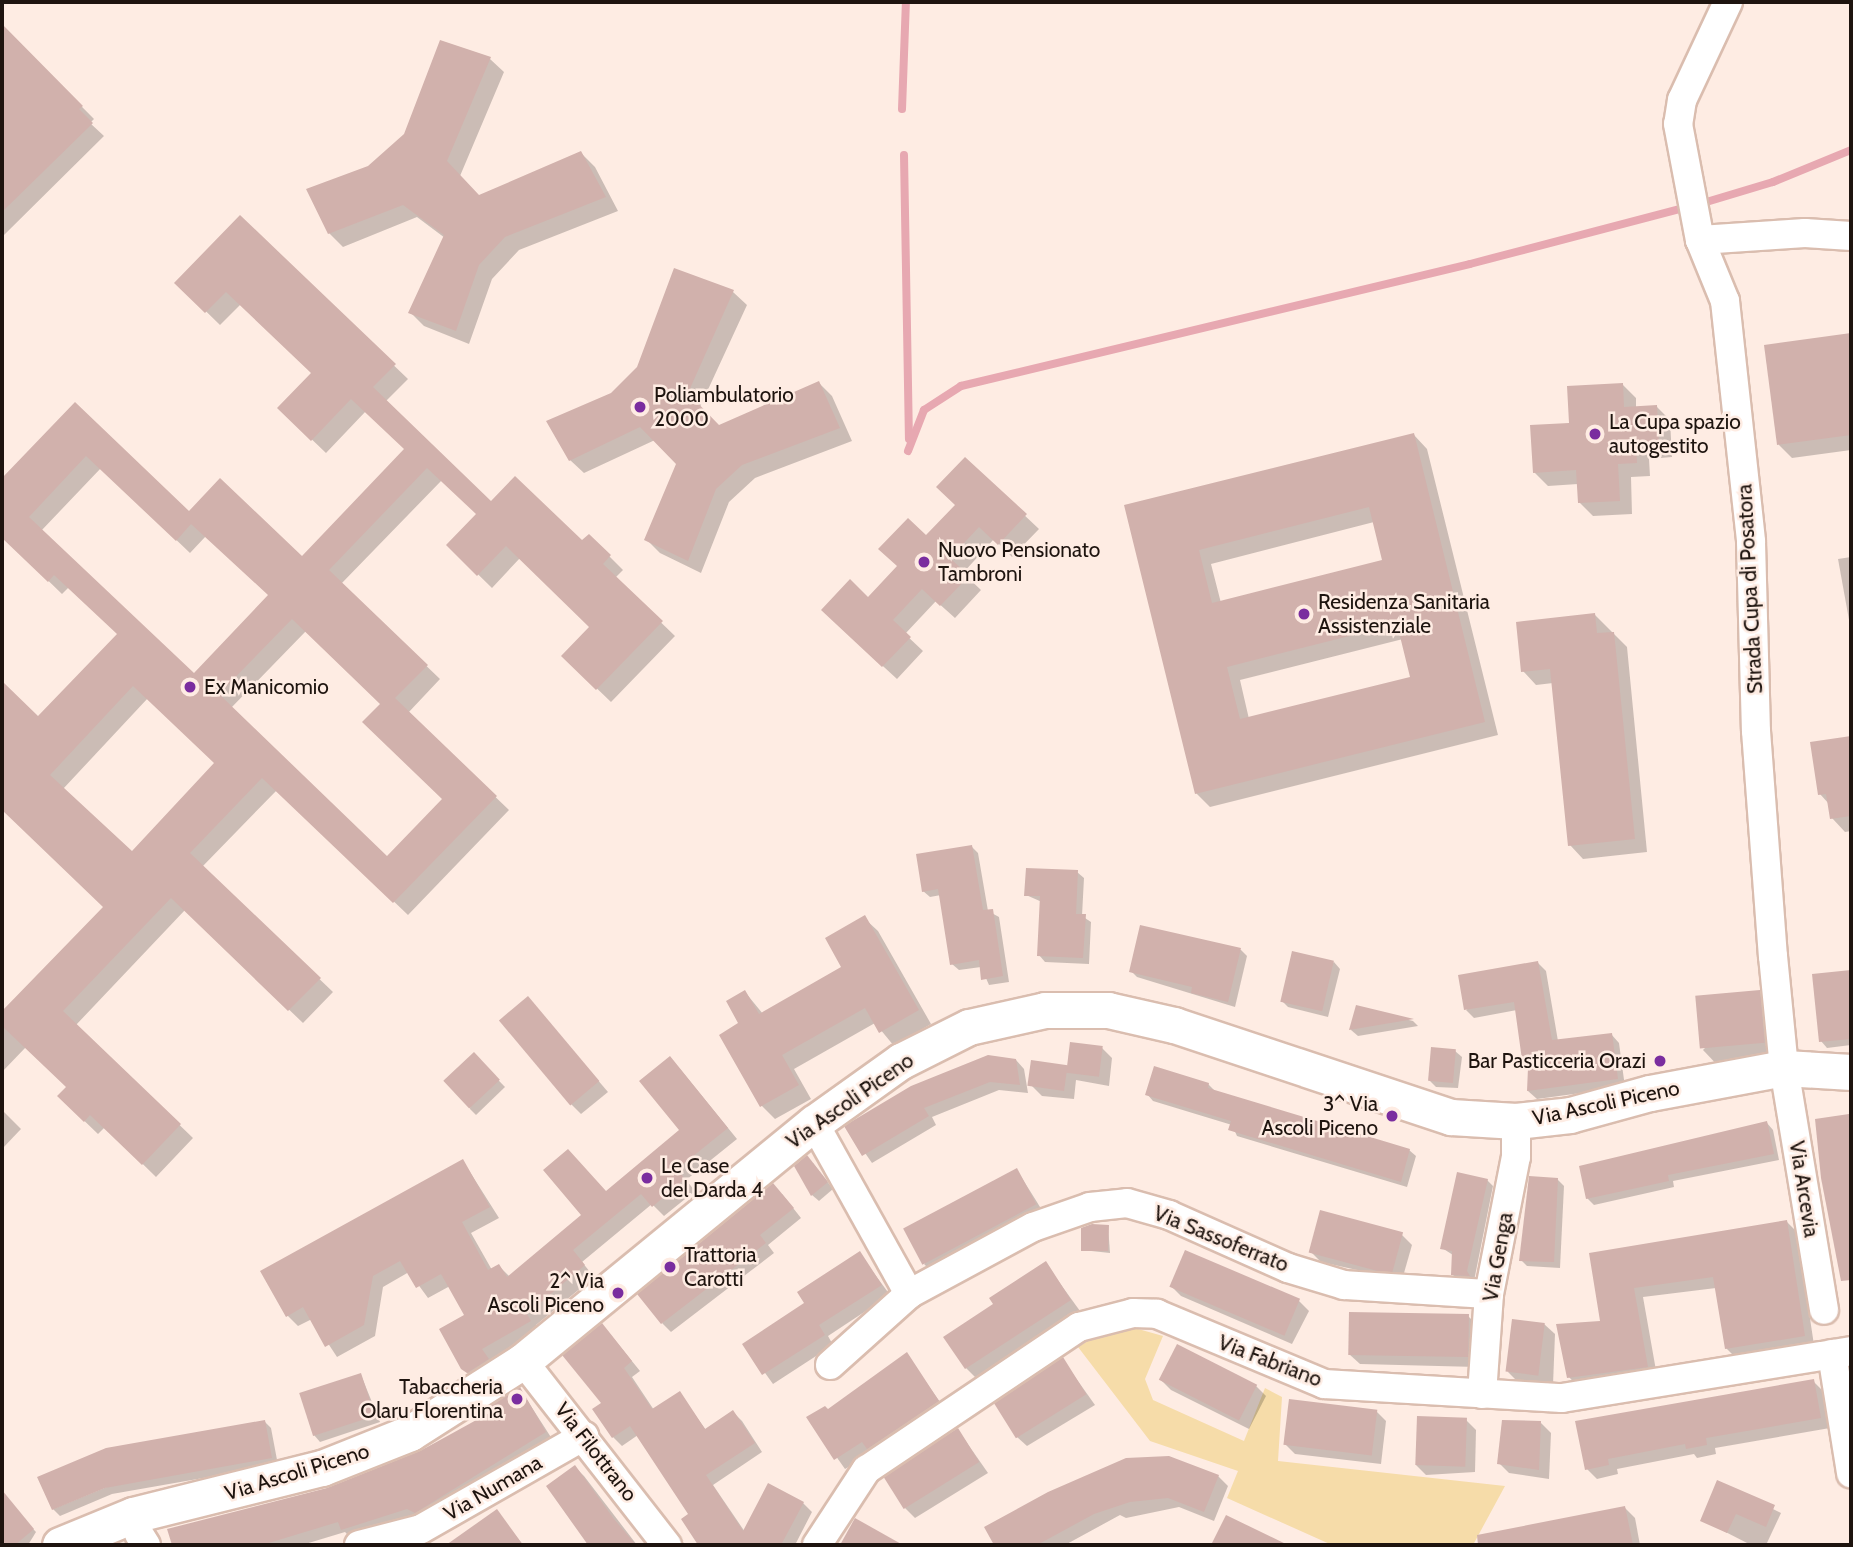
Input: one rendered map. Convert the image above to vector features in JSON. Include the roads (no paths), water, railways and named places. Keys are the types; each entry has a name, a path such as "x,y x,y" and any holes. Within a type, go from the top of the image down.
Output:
{"street":[{"name":"Strada Cupa di Posatora","path":"1728,2 1682,100 1678,124 1686,181 1697,227 1725,301 1751,542 1756,731 1784,1068"},
{"path":"1697,227 1851,236"},
{"name":"Via Ascoli Piceno","path":"60,1545 133,1515 361,1455 410,1433 523,1361 814,1123 901,1061 958,1033 1045,1010 1108,1010 1174,1025 1451,1117 1516,1121 1570,1115 1650,1093 1784,1068 1851,1072"},
{"name":"Via Arcevia","path":"1784,1068 1825,1310"},
{"name":"Via Genga","path":"1482,1394 1489,1294 1516,1157 1516,1121"},
{"path":"814,1123 909,1294"},
{"name":"Via Sassoferrato","path":"830,1365 909,1294 1033,1227 1090,1207 1127,1203 1169,1215 1288,1268 1344,1286 1489,1294"},
{"name":"Via Fabriano","path":"817,1545 866,1470 1079,1327 1133,1313 1157,1314 1324,1384 1482,1394 1562,1398 1842,1352"},
{"path":"1842,1352 1851,1473"},
{"name":"Via Filottrano","path":"523,1361 667,1545"},
{"name":"Via Numana","path":"359,1545 421,1529 584,1436"}],"waterway":[{"path":"902,109 906,2"},
{"path":"908,451 924,410 961,386 1470,264 1703,203 1773,182 1851,150"},
{"path":"904,155 909,439"}],"place":[{"name":"Poliambulatorio 2000","path":"640,407"},
{"name":"La Cupa spazio autogestito","path":"1595,434"},
{"name":"Nuovo Pensionato Tambroni","path":"924,562"},
{"name":"Residenza Sanitaria Assistenziale","path":"1304,614"},
{"name":"Ex Manicomio","path":"190,687"},
{"name":"Bar Pasticceria Orazi","path":"1660,1061"},
{"name":"3^ Via Ascoli Piceno","path":"1392,1116"},
{"name":"Le Case del Darda 4","path":"647,1178"},
{"name":"Trattoria Carotti","path":"670,1267"},
{"name":"2^ Via Ascoli Piceno","path":"618,1293"},
{"name":"Tabaccheria Olaru Florentina","path":"517,1399"}]}
